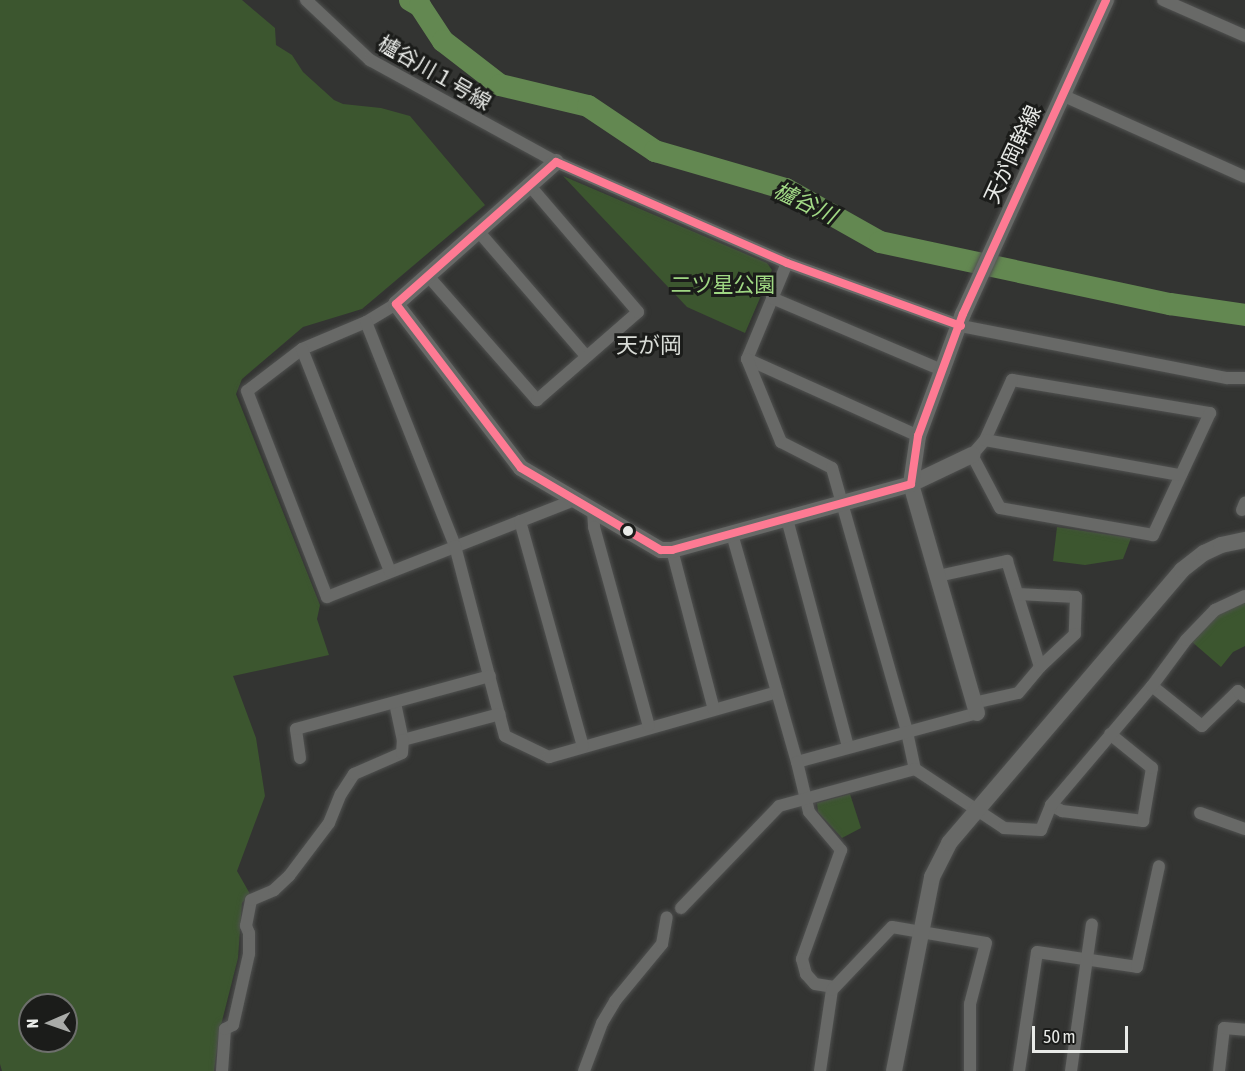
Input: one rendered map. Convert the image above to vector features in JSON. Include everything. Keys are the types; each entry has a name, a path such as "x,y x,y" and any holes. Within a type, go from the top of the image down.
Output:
{"street":[{"name":"櫨谷川１号線","path":"306,0 370,60 556,162 787,263 962,320 1227,378 1245,378"},
{"name":"天が岡幹線","path":"911,484 918,436 962,320 1106,0"},
{"path":"1163,0 1245,36"},
{"path":"1064,96 1245,177"},
{"path":"556,162 396,304 366,322 302,349 247,391 327,597 574,500"},
{"path":"429,277 537,400 638,312 530,186"},
{"path":"479,232 586,356"},
{"path":"787,263 747,359 781,442 832,468 907,732 915,769 1005,828 1041,830 1051,806 1152,686 1186,640 1215,610 1245,596"},
{"path":"772,298 944,371"},
{"path":"396,304 520,468 662,549 672,550 911,484 972,455 985,440 1012,380 1210,413 1153,535 1000,508 972,455"},
{"path":"366,322 455,546 506,736 549,757 649,726 777,692"},
{"path":"302,349 390,571"},
{"path":"747,359 918,436"},
{"path":"985,440 1180,475"},
{"path":"911,484 976,708"},
{"path":"593,511 594,527 649,726"},
{"path":"787,519 848,747"},
{"path":"520,521 583,746"},
{"path":"732,534 809,812 841,850 802,959 806,974 815,984 834,987"},
{"path":"894,1071 933,877 949,843 1182,570 1221,545 1245,540"},
{"path":"672,550 714,710"},
{"path":"938,576 1007,561 1040,667"},
{"path":"796,762 907,732 1018,693 1040,667 1075,634 1076,597 1018,594"},
{"path":"300,758 296,729 395,704 490,676"},
{"path":"1152,686 1202,726 1243,691"},
{"path":"222,1071 225,1029 233,1025 249,954 249,933 246,926 251,900 274,890 289,876 329,823 354,774 402,753 403,740 395,704"},
{"path":"403,740 500,714"},
{"path":"1051,806 1062,811 1143,821 1152,768 1110,734"},
{"path":"681,908 779,806 915,769"},
{"path":"1200,813 1245,829"},
{"path":"1019,1071 1037,952 1137,967 1159,866"},
{"path":"584,1071 602,1023 615,1001 662,944 667,917"},
{"path":"1071,1071 1092,924"},
{"path":"820,1071 834,987 892,927 921,930 986,943 970,1004 970,1071"},
{"path":"1219,1071 1224,1028 1245,1030"}],"green space":[{"path":"0,0 242,0 275,28 276,45 292,55 303,72 334,100 343,104 381,108 410,116 485,205 362,309 303,327 242,379 236,394 320,605 317,619 329,655 233,676 256,738 265,796 237,871 250,894 242,903 238,958 219,1033 214,1071 2,1071 0,1064"},
{"name":"二ツ星公園","path":"563,176 767,263 772,270 745,333 687,307"},
{"path":"1057,527 1131,538 1123,559 1085,565 1053,561"},
{"path":"1245,601 1245,646 1233,652 1221,667 1191,641 1216,614"},
{"path":"850,794 861,828 842,838 818,812 817,803"}],"waterway":[{"name":"櫨谷川","path":"410,0 420,6 443,41 500,85 588,106 655,151 786,189 880,242 1170,304 1245,315"}],"transit line":[{"path":"911,484 918,436 963,314 1106,0"},
{"path":"556,162 787,263 961,326"},
{"path":"396,304 556,162"},
{"path":"396,304 521,468 661,550 672,550 911,484"}],"district":[{"name":"天が岡","path":"649,346"}]}
